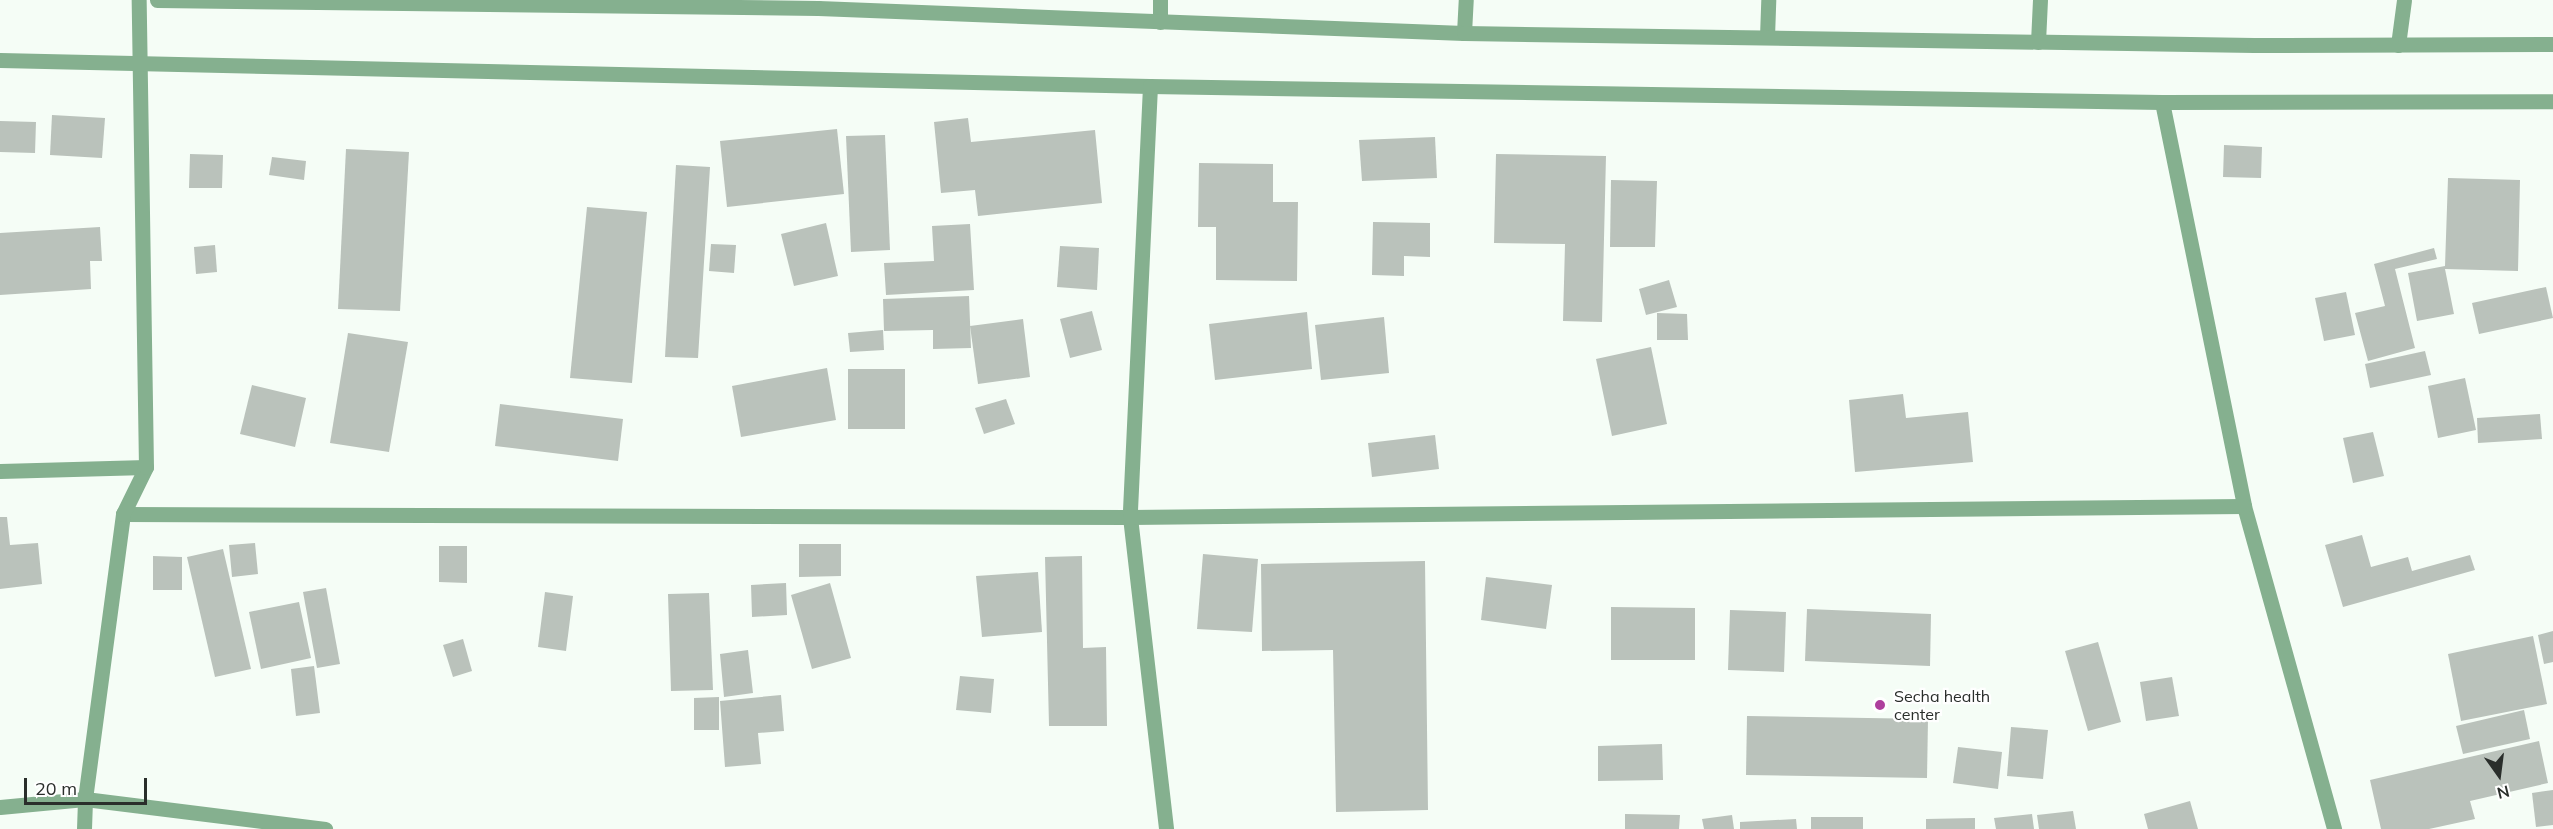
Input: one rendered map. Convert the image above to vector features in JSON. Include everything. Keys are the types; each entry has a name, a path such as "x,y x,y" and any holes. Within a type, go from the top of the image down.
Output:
{"street":[{"path":"84,829 85,799 123,514 146,466 138,62 139,0"},
{"path":"157,0 818,4 1160,22 1464,33 2038,42 2553,44"},
{"path":"1160,0 1160,22"},
{"path":"1464,33 1466,0"},
{"path":"1767,37 1768,0"},
{"path":"2038,42 2040,0"},
{"path":"2398,45 2404,0"},
{"path":"0,60 1150,86 2162,102 2553,101"},
{"path":"1150,86 1130,517 1166,829"},
{"path":"2162,102 2244,506 2334,829"},
{"path":"0,471 146,466"},
{"path":"123,514 1130,517 2244,506"},
{"path":"0,807 85,799 325,829"}],"building":[{"path":"52,115 105,118 102,158 50,155"},
{"path":"968,118 971,142 1095,130 1102,203 978,216 975,190 941,193 934,122"},
{"path":"0,121 36,122 35,153 0,152"},
{"path":"837,129 844,194 727,207 720,141"},
{"path":"885,135 890,250 851,252 846,136"},
{"path":"1435,137 1437,178 1362,181 1359,140"},
{"path":"2224,145 2262,147 2261,178 2223,177"},
{"path":"346,149 409,152 400,311 338,309"},
{"path":"190,154 223,155 222,188 189,188"},
{"path":"1496,154 1606,156 1602,322 1563,321 1565,244 1494,243"},
{"path":"272,157 306,161 304,180 269,175"},
{"path":"1199,163 1273,164 1273,202 1298,202 1297,281 1216,280 1216,227 1198,227"},
{"path":"676,165 710,167 698,358 665,357"},
{"path":"2448,178 2520,180 2518,271 2445,269 2454,314 2417,321 2408,273 2445,266"},
{"path":"1611,180 1657,181 1655,247 1610,247"},
{"path":"587,207 647,212 632,383 570,378"},
{"path":"1373,222 1430,223 1430,257 1404,256 1404,276 1372,275"},
{"path":"826,223 838,276 794,286 781,234"},
{"path":"970,224 974,290 886,295 884,263 934,261 932,226"},
{"path":"100,227 102,261 90,261 91,289 0,295 0,233"},
{"path":"711,244 736,245 734,273 709,271"},
{"path":"215,245 217,272 196,274 194,247"},
{"path":"1060,246 1099,248 1097,290 1057,287"},
{"path":"2434,248 2437,259 2395,269 2415,348 2368,361 2355,313 2385,306 2374,264"},
{"path":"1669,280 1677,307 1646,315 1639,289"},
{"path":"2546,287 2553,318 2479,334 2472,303"},
{"path":"2346,292 2355,335 2324,341 2315,298"},
{"path":"969,296 971,348 933,349 933,330 884,331 883,299"},
{"path":"1092,311 1102,350 1070,358 1060,319"},
{"path":"1307,312 1312,369 1215,380 1209,324"},
{"path":"1657,313 1687,314 1688,340 1657,340"},
{"path":"1384,317 1389,373 1321,380 1315,325"},
{"path":"1023,319 1030,377 978,384 970,326"},
{"path":"883,330 884,350 850,352 848,333"},
{"path":"348,333 408,342 389,452 330,443"},
{"path":"1651,347 1667,424 1612,436 1596,359"},
{"path":"2425,351 2431,375 2370,388 2365,364"},
{"path":"827,368 836,420 741,437 732,386"},
{"path":"848,369 905,369 905,429 848,429"},
{"path":"2465,378 2476,430 2438,438 2428,386"},
{"path":"252,385 306,398 295,447 240,434"},
{"path":"1903,394 1906,418 1968,412 1973,462 1855,472 1849,400"},
{"path":"1006,399 1015,424 984,434 975,408"},
{"path":"500,404 623,419 618,461 495,446"},
{"path":"2540,414 2542,439 2478,443 2477,418"},
{"path":"2373,432 2384,476 2353,483 2343,438"},
{"path":"1435,435 1439,469 1372,477 1368,443"},
{"path":"0,517 7,517 10,545 38,543 42,584 0,589"},
{"path":"2362,535 2371,567 2408,557 2412,571 2470,555 2475,570 2343,607 2325,545"},
{"path":"255,543 258,574 232,577 229,545"},
{"path":"799,544 841,544 841,576 799,577"},
{"path":"439,546 467,546 467,583 439,582"},
{"path":"223,549 251,669 215,677 187,557"},
{"path":"1203,554 1258,559 1252,632 1197,629"},
{"path":"153,556 182,557 182,590 153,590"},
{"path":"1082,556 1083,648 1106,647 1107,726 1049,726 1045,557"},
{"path":"1425,561 1428,810 1336,812 1333,650 1262,651 1261,564"},
{"path":"1038,572 1042,632 982,637 976,576"},
{"path":"1486,577 1552,585 1546,629 1481,620"},
{"path":"786,583 787,615 752,617 751,585"},
{"path":"830,583 851,658 812,669 791,595"},
{"path":"326,588 340,664 317,668 303,592"},
{"path":"545,592 573,596 566,651 538,647"},
{"path":"709,593 713,690 671,691 668,594"},
{"path":"299,602 311,658 261,669 249,612"},
{"path":"1611,607 1695,608 1695,660 1611,660"},
{"path":"1807,609 1931,614 1930,666 1805,661"},
{"path":"1730,610 1786,612 1784,672 1728,670"},
{"path":"2553,631 2553,662 2544,664 2538,635"},
{"path":"2533,636 2547,704 2461,721 2448,654"},
{"path":"463,639 472,671 453,677 443,645"},
{"path":"2098,642 2121,722 2088,731 2065,651"},
{"path":"748,650 753,693 724,697 720,654"},
{"path":"314,666 320,713 296,716 291,669"},
{"path":"960,676 994,679 991,713 956,710"},
{"path":"2172,677 2179,716 2146,721 2140,682"},
{"path":"781,695 784,731 758,733 761,764 725,767 720,701"},
{"path":"719,697 719,730 694,730 694,698"},
{"path":"2524,710 2530,739 2463,754 2456,726"},
{"path":"1747,716 1928,719 1927,778 1746,775"},
{"path":"2011,727 2048,730 2043,779 2007,776"},
{"path":"2539,741 2548,783 2470,801 2475,819 2429,829 2381,829 2370,780"},
{"path":"1662,744 1663,780 1598,781 1598,746"},
{"path":"1958,747 2002,752 1998,789 1953,783"},
{"path":"2553,790 2553,825 2536,827 2532,793"},
{"path":"2190,801 2198,829 2148,829 2144,814"},
{"path":"2073,811 2076,829 2039,829 2037,815"},
{"path":"1625,814 1680,815 1679,829 1625,829"},
{"path":"2032,814 2034,829 1996,829 1994,818"},
{"path":"1732,815 1734,829 1704,829 1702,819"},
{"path":"1811,817 1863,817 1863,829 1811,829"},
{"path":"1975,818 1975,829 1926,829 1926,819"},
{"path":"1796,819 1797,829 1740,829 1740,822"}],"place":[{"name":"Secha health center","path":"1880,705"}]}
